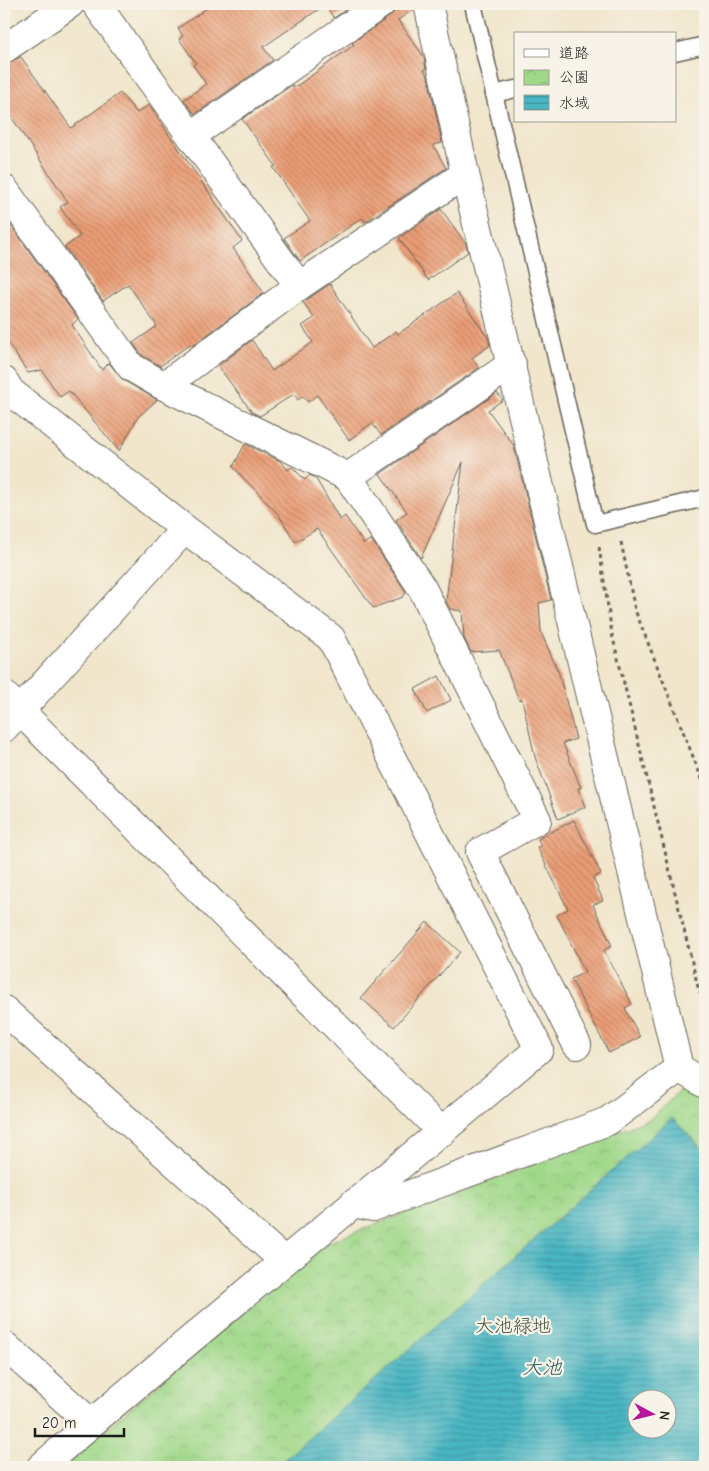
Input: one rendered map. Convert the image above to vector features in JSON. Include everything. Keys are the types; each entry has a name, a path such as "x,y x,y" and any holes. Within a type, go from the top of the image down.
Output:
{"street":[{"path":"4,49 70,4"},
{"path":"96,4 299,286"},
{"path":"191,136 381,4"},
{"path":"428,4 465,174 680,1068 705,1084"},
{"path":"164,386 299,286 465,174"},
{"path":"4,189 131,367 164,386 348,477 422,588 537,820 480,852 577,1045"},
{"path":"348,477 512,364"},
{"path":"4,381 11,392 185,529 331,638 539,1049 442,1132 283,1260 41,1467"},
{"path":"185,529 9,711 442,1132"},
{"path":"4,1010 283,1260"},
{"path":"353,1204 373,1208 608,1121 680,1068"},
{"path":"4,1345 91,1423"}],"lane":[{"path":"473,4 595,524 705,498"},
{"path":"676,52 705,45"},
{"path":"494,94 514,89"}],"path":[{"path":"617,519 635,610 705,787"},
{"path":"595,524 615,644 699,991 705,998"}],"green space":[{"name":"大池緑地","path":"686,1085 705,1098 705,1467 61,1467 324,1244 650,1119"}],"water":[{"name":"大池","path":"672,1118 705,1152 705,1467 276,1467"}],"building":[{"path":"213,4 354,4 334,18 325,5 263,47 273,60 195,114 184,100 206,84 193,65 196,63 179,39 183,36 178,28"},
{"path":"396,4 413,4 413,10 398,20 424,57 426,69 424,70 428,76 442,143 433,145 446,168 365,222 362,218 300,261 284,238 310,221 273,167 276,166 242,119 292,85 294,88 354,45 352,43 390,16 395,11"},
{"path":"21,57 71,128 120,93 137,113 149,105 242,241 233,248 264,293 192,346 190,344 160,366 142,355 133,343 157,326 128,284 103,301 65,247 80,236 60,207 68,202 4,106 4,64"},
{"path":"441,209 466,244 468,252 428,280 399,238"},
{"path":"4,216 78,319 72,325 102,370 109,363 123,380 157,400 138,417 119,451 69,391 60,397 42,370 28,373 4,337"},
{"path":"330,284 372,348 396,331 398,334 457,293 488,338 490,345 472,358 479,368 381,435 372,423 349,440 317,395 308,402 303,396 298,400 294,394 260,416 252,412 218,366 252,340 272,371 313,342 302,326 314,318 303,302"},
{"path":"497,393 503,400 488,410 514,446 551,600 539,603 541,632 559,674 576,739 563,743 581,788 578,788 585,807 558,819 535,757 522,699 519,700 499,650 471,652 464,638 462,611 450,609 446,601 463,462 421,558 396,520 407,512 380,474"},
{"path":"245,444 280,461 288,470 292,467 305,480 310,475 316,479 340,520 345,516 364,544 371,539 406,592 403,597 373,608 317,529 295,542 279,515 233,467"},
{"path":"439,676 451,700 427,713 415,689"},
{"path":"574,820 601,874 593,878 603,900 593,905 612,946 604,950 632,1004 625,1008 640,1037 609,1053 571,979 585,972 557,915 568,909 537,847 541,846 538,839"},
{"path":"427,922 460,952 394,1027 361,998"}]}
